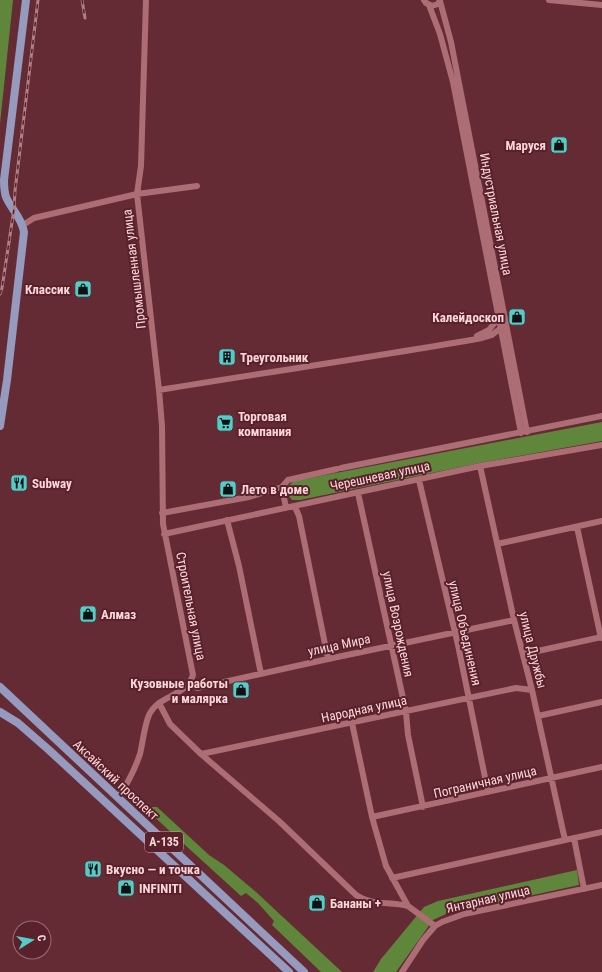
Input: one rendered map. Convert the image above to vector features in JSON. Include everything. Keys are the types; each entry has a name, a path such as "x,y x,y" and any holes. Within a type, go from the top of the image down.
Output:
{"main road":[{"path":"0,426 7,380 23,239 23,225 7,197 4,180 26,0"},
{"name":"Аксайский проспект","path":"0,687 304,972"},
{"name":"Аксайский проспект","path":"0,712 18,723 49,750 289,972"}],"street":[{"name":"Промышленная улица","path":"146,0 140,166 137,194 162,426 162,513 164,534"},
{"path":"549,0 602,5"},
{"path":"426,2 435,5 440,1"},
{"name":"Индустриальная улица","path":"440,1 451,42 462,113 484,227 501,329 524,432"},
{"name":"Индустриальная улица","path":"426,2 440,34 462,113"},
{"path":"23,225 34,218 137,194 197,186"},
{"name":"Индустриальная улица","path":"484,227 505,320 524,432"},
{"path":"456,343 481,335 489,330 499,317"},
{"path":"159,390 263,372 456,343 492,335 501,329 505,320"},
{"path":"162,513 249,497 282,487 288,480 602,416"},
{"name":"Черешневая улица","path":"164,534 480,466 602,445"},
{"name":"улица Дружбы","path":"480,466 514,620 524,654 565,840"},
{"name":"улица Объединения","path":"420,480 458,645 488,792"},
{"path":"282,487 286,508"},
{"name":"улица Возрождения","path":"358,493 406,712 408,735 423,807"},
{"path":"294,507 299,516 328,659"},
{"path":"227,520 239,566 261,674"},
{"path":"498,544 602,522"},
{"path":"524,654 601,638 577,527"},
{"name":"Строительная улица","path":"164,534 192,665 193,675 191,683"},
{"name":"улица Мира","path":"191,683 198,688 392,645 514,620"},
{"path":"118,798 132,777 149,715 159,703 191,683"},
{"name":"Народная улица","path":"201,754 516,688 532,690"},
{"path":"538,716 602,702"},
{"path":"159,703 170,724 201,754 280,822 356,895 364,900 396,903 408,906 435,926"},
{"path":"352,723 372,818 386,866 408,906"},
{"name":"Пограничная улица","path":"372,818 602,767"},
{"path":"392,878 602,832"},
{"path":"574,838 584,888"},
{"name":"Янтарная улица","path":"402,972 423,940 435,926 449,919 464,914 602,885"}],"green space":[{"path":"0,0 13,0 0,124"},
{"path":"602,422 602,441 480,463 300,500 292,500 286,492 287,487 294,481"},
{"path":"152,807 157,807 209,855 224,865 256,892 342,972 321,972 272,925 274,921 258,903 246,893 241,896 150,813"},
{"path":"577,870 579,885 446,914 433,920 396,972 373,972 381,959 424,907 438,901"}],"railway":[{"path":"0,294 14,209 38,0"},
{"path":"82,0 85,18"}],"place":[{"name":"Маруся","path":"559,145"},
{"name":"Классик","path":"83,289"},
{"name":"Калейдоскоп","path":"517,317"},
{"name":"Треугольник","path":"227,357"},
{"name":"Торговая компания","path":"225,423"},
{"name":"Subway","path":"19,483"},
{"name":"Лето в доме","path":"228,489"},
{"name":"Алмаз","path":"88,614"},
{"name":"Кузовные работы и малярка","path":"241,690"},
{"name":"Вкусно — и точка","path":"93,869"},
{"name":"INFINITI","path":"126,888"},
{"name":"Бананы +","path":"317,903"}]}
